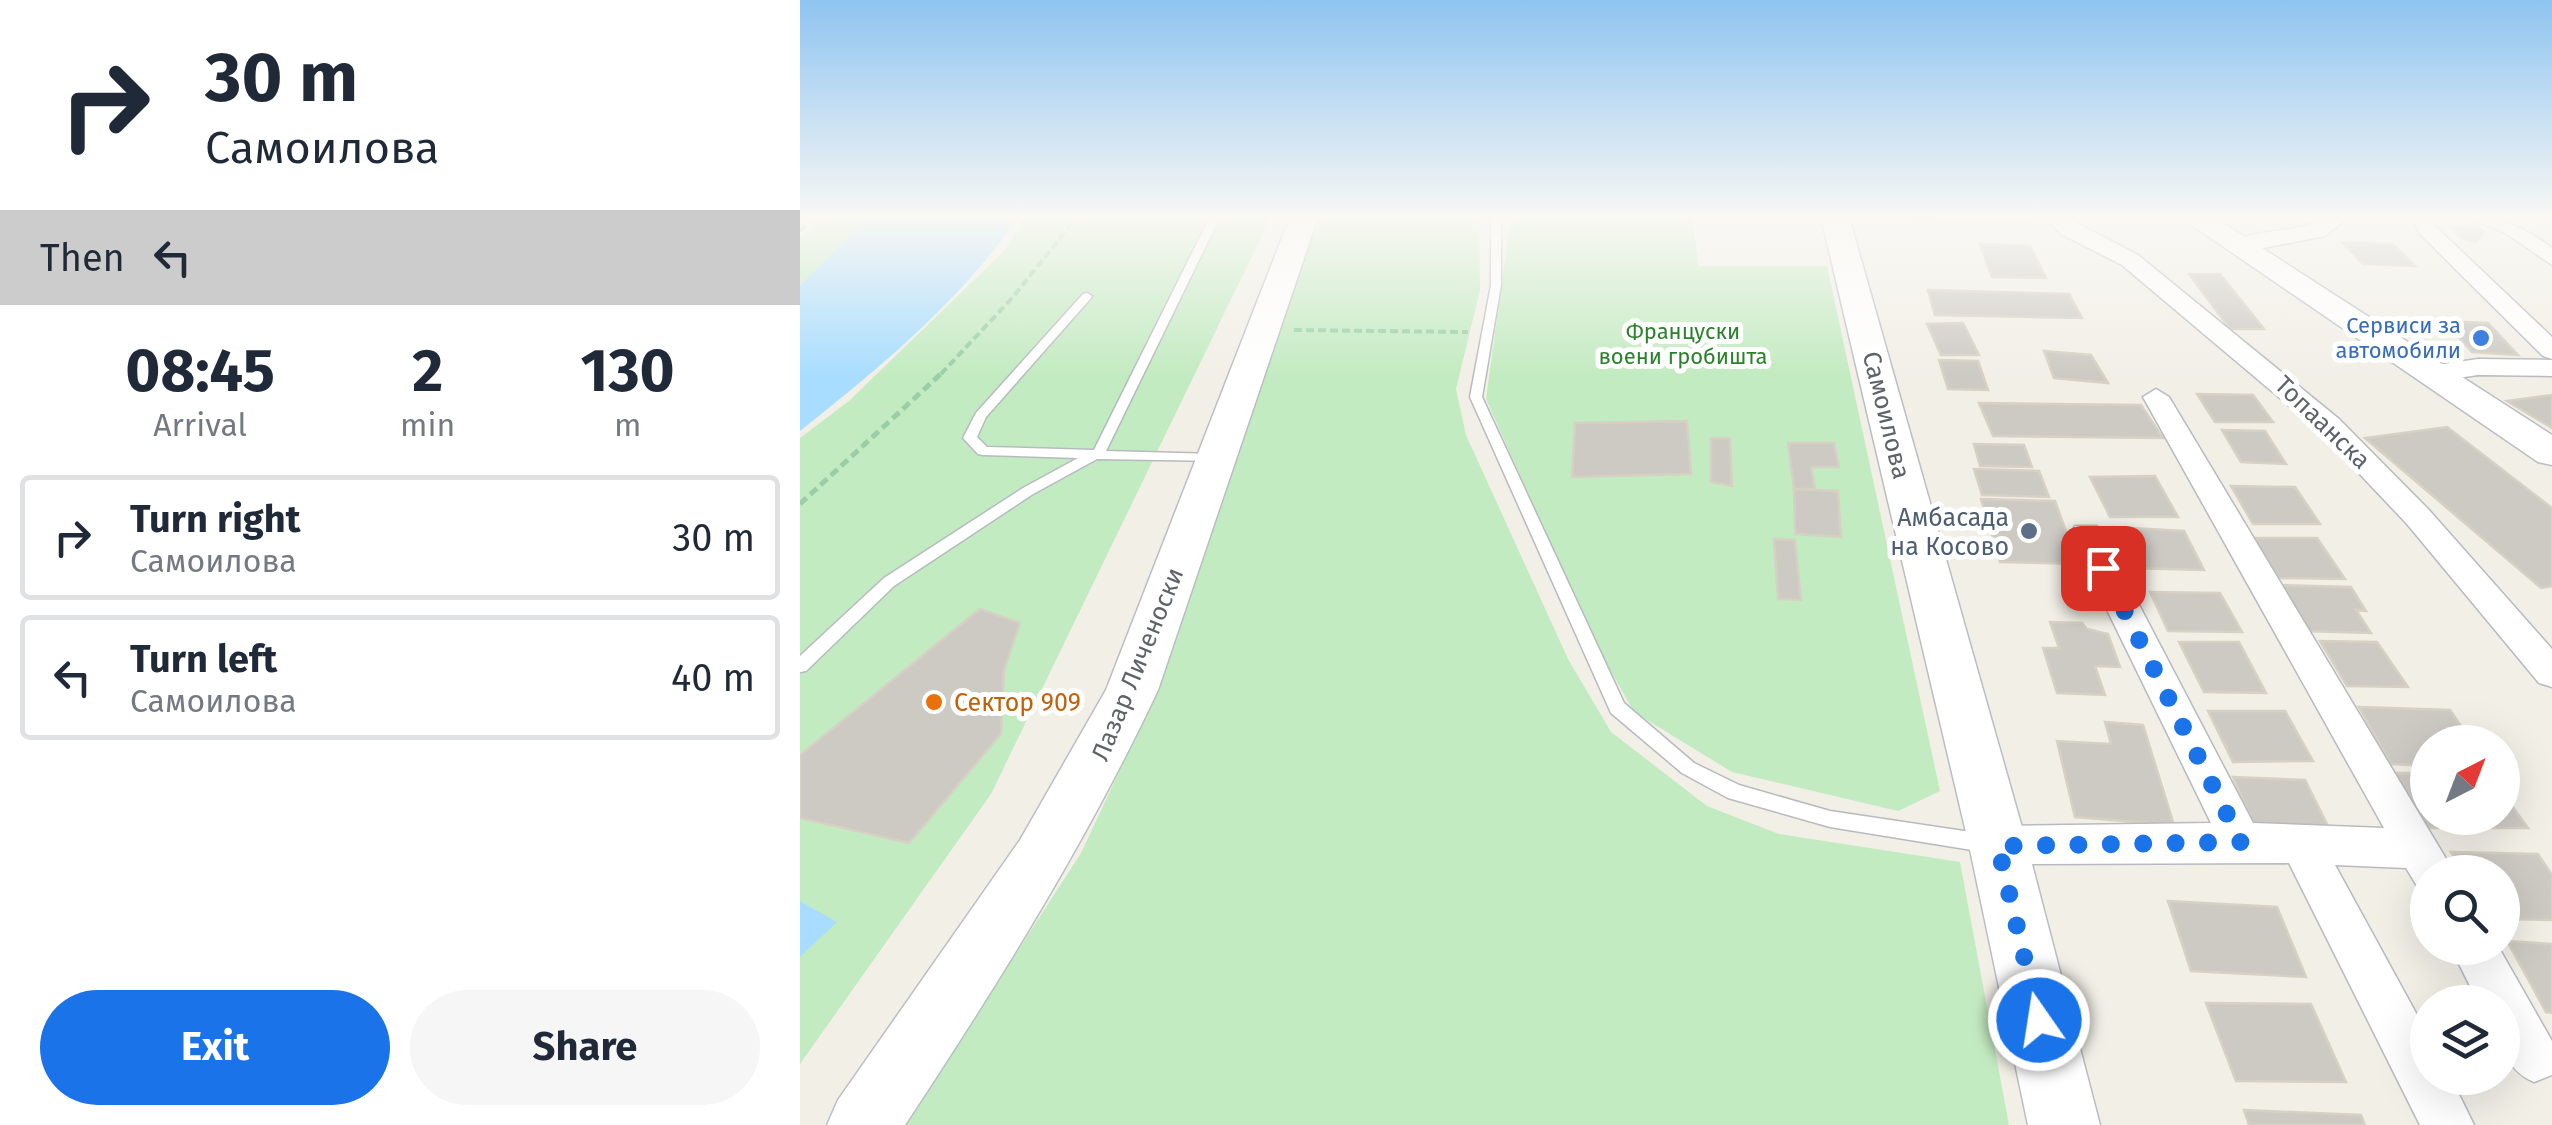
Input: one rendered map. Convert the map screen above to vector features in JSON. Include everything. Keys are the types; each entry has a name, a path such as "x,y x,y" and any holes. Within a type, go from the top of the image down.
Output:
{"street":[{"name":"Лазар Личеноски","path":"863,1125 1050,849 1098,764 1132,690 1284,270"},
{"name":"Самоилова","path":"1850,270 1998,846 2064,1125"},
{"name":"Топаанска","path":"2141,270 2329,425 2418,517 2552,674"},
{"path":"2272,270 2552,454"},
{"path":"2467,270 2552,352"},
{"path":"2430,374 2478,367 2552,368"},
{"path":"2156,397 2423,855"},
{"path":"2086,534 2241,842"},
{"path":"1998,846 2241,842 2410,859"},
{"path":"2303,847 2410,1030"},
{"path":"2483,965 2530,1055"},
{"path":"2437,1095 2448,1125"}],"lane":[{"path":"800,666 889,582 1028,491 1099,452 1189,270"},
{"path":"1496,270 1476,397 1617,708 1675,759 1735,792 1830,819 1998,846"},
{"path":"1087,296 980,416 970,438 982,451 1031,456 1099,452 1216,458"}],"path":[{"path":"800,504 935,385 1038,270"},
{"path":"1262,330 1486,332"}],"green space":[{"path":"800,270 816,270 800,285"},
{"path":"985,270 1246,270 991,794 800,1064 800,438 849,401"},
{"path":"1296,270 1480,270 1480,290 1456,389 1466,435 1568,659 1611,732 1707,806 1779,834 1960,862 2009,1125 905,1125 1081,853 1152,702"},
{"name":"Француски воени гробишта","path":"1504,270 1828,270 1940,791 1898,811 1732,772 1634,712 1590,634 1486,399"}],"water":[{"path":"816,270 977,270 889,358 800,431 800,285"},
{"path":"800,901 837,922 800,957"}],"building":[{"path":"1989,270 2042,270 2046,278 1992,277"},
{"path":"2189,274 2220,274 2264,329 2230,329"},
{"path":"1928,290 2069,294 2082,318 1935,315"},
{"name":"Сервиси за автомобили","path":"2444,321 2488,323 2518,355 2472,352"},
{"path":"1963,323 1979,355 1941,355 1927,324"},
{"path":"2044,351 2091,355 2108,383 2054,378"},
{"path":"1939,360 1978,361 1988,390 1948,389"},
{"path":"2197,394 2253,395 2273,422 2215,422"},
{"path":"2552,395 2552,428 2507,401"},
{"path":"1979,403 2141,405 2163,438 1993,436"},
{"path":"1687,421 1691,474 1572,477 1575,423"},
{"path":"2447,427 2552,508 2552,586 2541,588 2365,438"},
{"path":"2222,430 2265,431 2286,464 2241,462"},
{"path":"1711,438 1730,438 1732,486 1711,482"},
{"path":"1788,443 1834,443 1839,467 1811,467 1815,489 1794,489"},
{"path":"1974,444 2024,445 2032,467 1980,466"},
{"path":"1974,469 2039,471 2049,497 1982,495"},
{"path":"2155,476 2178,517 2110,517 2090,477"},
{"path":"2231,486 2295,487 2320,524 2253,524"},
{"path":"1794,489 1838,491 1841,537 1795,534"},
{"name":"Амбасада на Косово","path":"1981,499 2055,501 2078,564 2000,562"},
{"path":"2113,527 2184,531 2204,570 2129,568"},
{"path":"2253,538 2317,538 2345,579 2278,578"},
{"path":"1774,539 1795,540 1801,600 1778,599"},
{"path":"2276,585 2351,587 2366,611 2356,610 2371,633 2303,631"},
{"path":"2150,592 2220,593 2242,632 2168,631"},
{"name":"Сектор 909","path":"980,609 1020,623 1004,670 1001,734 909,843 800,818 800,755"},
{"path":"2050,622 2082,623 2087,629 2108,634 2120,667 2095,666 2105,695 2057,693 2043,648 2059,648"},
{"path":"2320,641 2377,642 2408,687 2347,686"},
{"path":"2179,642 2239,642 2266,693 2204,692"},
{"path":"2359,707 2450,710 2460,725 2410,725 2410,765 2391,764"},
{"path":"2208,711 2285,711 2313,761 2233,762"},
{"path":"2105,722 2143,725 2174,825 2075,817 2057,741 2111,744"},
{"path":"2393,773 2410,773 2410,800"},
{"path":"2233,777 2305,780 2334,838 2258,835"},
{"path":"2451,852 2538,854 2552,875 2552,920 2520,919 2520,855"},
{"path":"2168,901 2277,907 2306,977 2191,971"},
{"path":"2520,942 2552,944 2552,1013 2546,1012 2520,965"},
{"path":"2206,1003 2311,1004 2346,1082 2236,1081"},
{"path":"2244,1110 2361,1115 2365,1125 2249,1125"}],"place":[{"name":"Сервиси за автомобили","path":"2481,338"},
{"name":"Амбасада на Косово","path":"2029,531"},
{"name":"Сектор 909","path":"934,702"}],"route":[{"path":"2039,1020 1998,846 2241,842 2103,568"}]}
